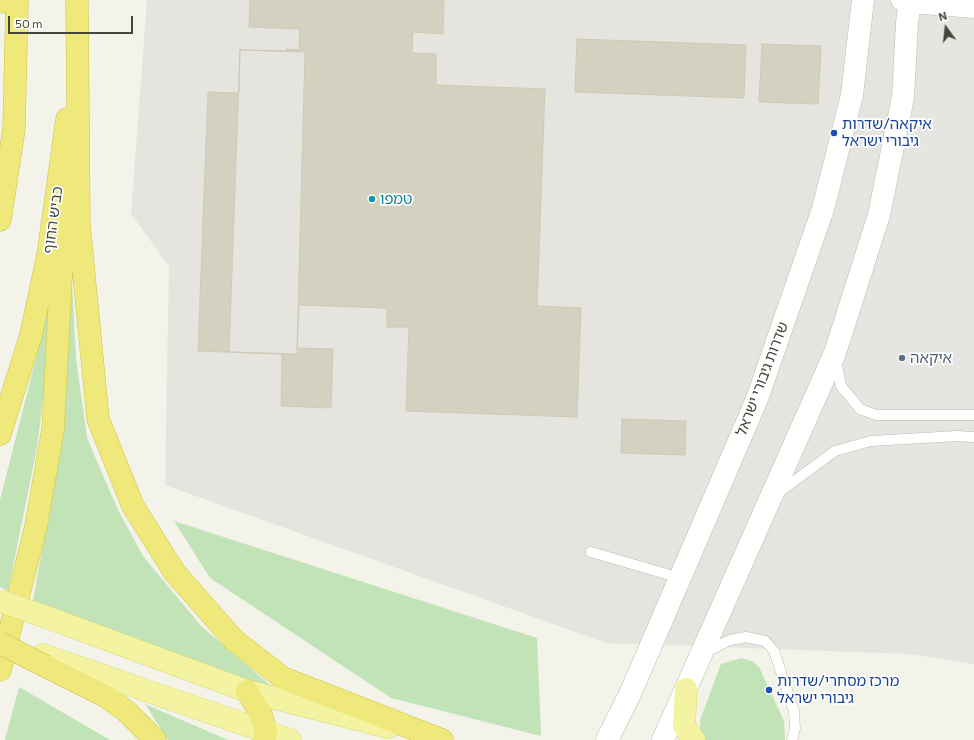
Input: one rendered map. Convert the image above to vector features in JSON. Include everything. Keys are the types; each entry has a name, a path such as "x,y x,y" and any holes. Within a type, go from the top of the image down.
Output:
{"highway":[{"path":"0,220 14,129 17,0"},
{"path":"76,0 79,224 98,419 133,506 175,573 234,640 283,678 441,740"},
{"name":"כביש החוף","path":"0,434 31,334 43,277 71,92 76,0"},
{"path":"0,670 36,526 54,429 71,92"},
{"path":"0,642 44,660 105,696 126,711 155,740"},
{"path":"247,691 261,714 265,736"}],"main road":[{"path":"0,601 247,691 441,740"},
{"path":"44,660 265,736 290,740"},
{"path":"686,689 684,726 694,740"}],"street":[{"name":"שדרות גיבורי ישראל","path":"607,740 630,694 757,399 824,209 852,95 863,0"},
{"path":"663,740 700,654 772,498 835,353 879,215 903,97 911,6 974,8"}],"lane":[{"path":"835,353 841,386 860,409 876,415 974,415"},
{"path":"772,498 835,451 871,441 957,436 974,437"},
{"path":"591,552 680,578"},
{"path":"700,654 730,640 746,637 765,641 774,651 794,711 795,728 792,740"}],"shaded area":[{"path":"147,0 974,0 974,664 909,654 606,643 165,485 169,266 131,214"},
{"name":"איקאה","path":"930,34 974,34 974,654 770,623 774,501 885,215"}],"green space":[{"path":"71,263 76,358 87,438 118,510 143,556 202,627 276,690 33,601 46,527"},
{"path":"48,311 45,384 37,448 8,591 0,587 0,500"},
{"path":"174,521 537,638 541,736 391,698 210,578"},
{"path":"741,658 752,661 759,667 784,721 785,740 704,740 701,736 700,720 721,664"},
{"path":"19,687 110,740 5,740"},
{"path":"145,704 228,740 168,740"}],"building":[{"name":"טמפו","path":"250,0 444,0 443,34 413,32 412,53 436,54 436,85 545,89 537,306 581,308 577,417 406,411 409,327 387,327 387,308 299,305 297,348 333,349 331,408 281,406 282,354 198,351 208,92 239,93 240,50 299,50 300,29 249,27"},
{"path":"577,39 746,45 744,98 575,92"},
{"path":"762,44 821,46 818,104 759,102"},
{"path":"240,50 305,52 297,354 229,352"},
{"path":"622,419 686,421 685,455 621,453"}],"place":[{"name":"איקאה/שדרות גיבורי ישראל","path":"834,133"},
{"name":"טמפו","path":"372,199"},
{"name":"איקאה","path":"902,358"},
{"name":"מרכז מסחרי/שדרות גיבורי ישראל","path":"769,690"}]}
